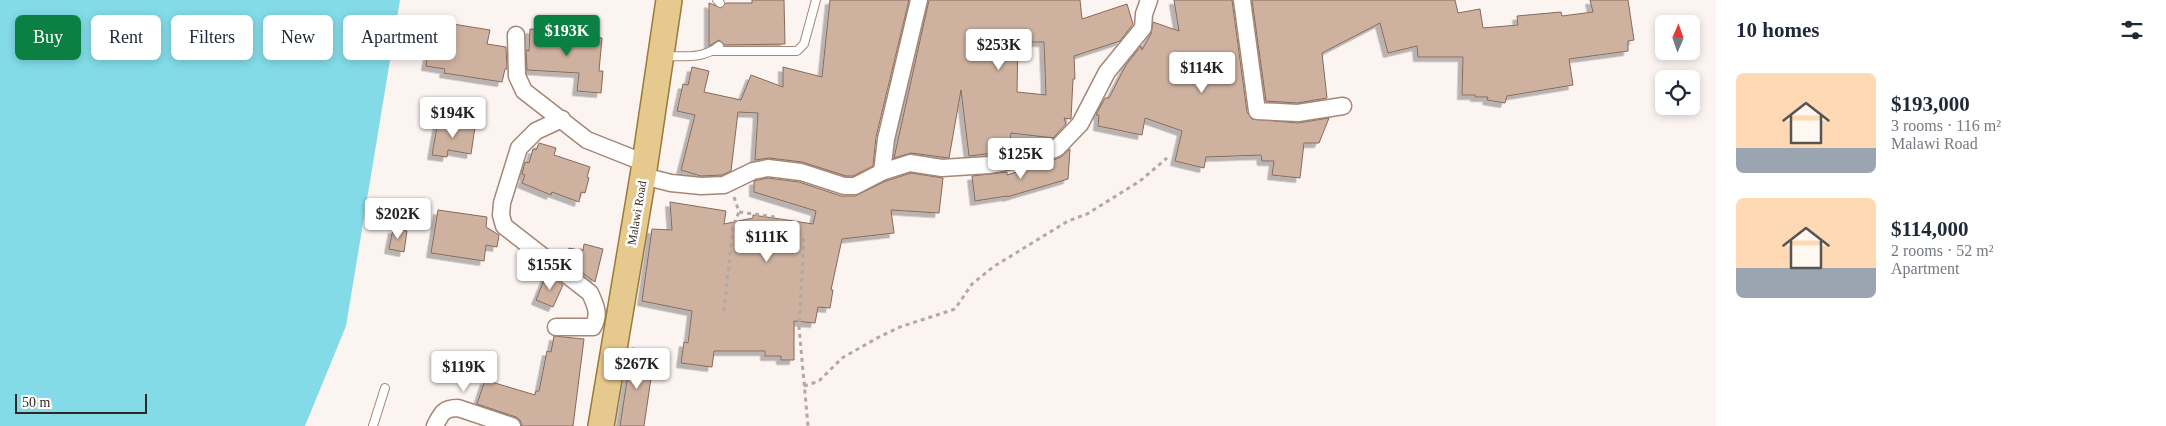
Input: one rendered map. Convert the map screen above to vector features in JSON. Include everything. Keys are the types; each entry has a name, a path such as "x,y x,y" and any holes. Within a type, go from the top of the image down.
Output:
{"main road":[{"name":"Malawi Road","path":"601,426 662,56 668,0"}],"street":[{"path":"882,172 886,139 919,0"},
{"path":"516,35 517,76 524,91 587,140 672,183 700,186 724,185 753,171 768,168 801,172 844,186 856,186 882,172 910,163 942,168 989,165 1034,157 1057,148 1080,124 1108,72 1138,37 1143,28 1144,14 1149,0"},
{"path":"1242,0 1257,111 1298,113 1342,106"},
{"path":"556,327 592,327 598,317 596,306 590,293 504,226 501,215 502,203 519,148 536,131 562,119"},
{"path":"435,426 442,412 450,408 458,408 512,426"}],"lane":[{"path":"662,56 703,55 716,49 797,51 804,44 809,31 816,0"},
{"path":"373,426 385,388"}],"path":[{"path":"804,386 819,381 842,358 879,337 900,327 954,309 972,284 992,267 1068,221 1088,214 1140,180 1167,158"},
{"path":"724,185 735,197 739,212 733,226 724,311"},
{"path":"739,212 774,217 793,226 804,241 799,327 808,426"}],"water":[{"path":"0,0 400,0 398,15 343,15 343,60 390,60 346,326 305,426 0,426"}],"building":[{"path":"752,0 784,0 785,44 725,45 719,40 709,46 709,3 721,8 726,3 752,3"},
{"path":"830,0 909,0 876,137 873,166 853,176 846,176 802,162 769,158 755,160 758,113 738,112 731,171 722,175 701,176 681,170 695,115 677,111 683,84 688,85 692,67 709,71 704,92 741,100 751,75 783,87 783,67 822,77"},
{"path":"929,0 1080,0 1082,19 1127,4 1133,24 1120,41 1074,56 1075,79 1073,79 1071,119 1064,118 1066,124 1053,138 1011,133 1009,151 969,156 961,90 949,158 911,153 894,158","holes":["1018,42 1044,42 1046,95 1017,92"]},
{"path":"1174,0 1232,0 1247,112 1252,119 1298,123 1329,118 1319,143 1304,143 1300,178 1272,175 1274,161 1262,161 1261,155 1206,157 1204,168 1175,161 1182,131 1145,118 1142,135 1098,126 1099,115 1096,115 1105,98 1109,98 1126,65 1141,46 1142,50 1151,34 1153,22 1179,31"},
{"path":"1252,0 1455,0 1458,13 1480,9 1483,28 1518,25 1517,16 1561,12 1562,16 1593,12 1590,0 1628,0 1634,40 1628,41 1628,51 1569,59 1573,85 1507,96 1505,103 1487,100 1488,97 1462,95 1463,57 1418,57 1417,46 1388,53 1380,23 1322,53 1327,98 1297,103 1266,101"},
{"path":"456,25 490,30 487,44 506,47 507,69 505,69 502,82 444,73 445,69 426,66 427,60 456,60"},
{"path":"530,29 562,31 561,34 602,38 599,71 603,71 601,93 577,91 579,73 527,70 526,50 529,51"},
{"path":"438,121 475,127 471,154 448,150 447,157 432,155"},
{"path":"539,143 556,148 554,155 590,167 585,193 581,192 579,202 552,192 551,195 522,183 525,175 522,174 525,162 529,163 533,149 536,150"},
{"path":"1070,149 1068,179 1007,197 975,201 972,176 1007,172 1007,175 1061,157"},
{"path":"911,173 943,178 939,213 891,210 894,233 842,239 831,290 833,290 830,308 818,307 815,323 794,321 794,360 781,360 781,356 765,356 765,351 714,351 712,367 681,363 684,342 688,343 692,311 642,301 652,229 672,230 670,202 726,211 724,224 753,218 753,215 813,224 816,211 754,192 754,181 768,178 799,182 841,196 855,196 886,181"},
{"path":"438,210 487,217 486,227 499,235 497,247 486,245 484,261 431,253"},
{"path":"393,229 407,231 404,252 389,249"},
{"path":"584,244 603,249 595,282 566,261 569,248 583,251"},
{"path":"547,273 563,285 553,307 536,300"},
{"path":"554,336 584,339 573,426 522,426 520,420 516,417 477,404 485,380 535,395 536,391 539,391 547,351 551,352"},
{"path":"632,348 650,351 646,377 651,378 644,426 620,426"}]}
